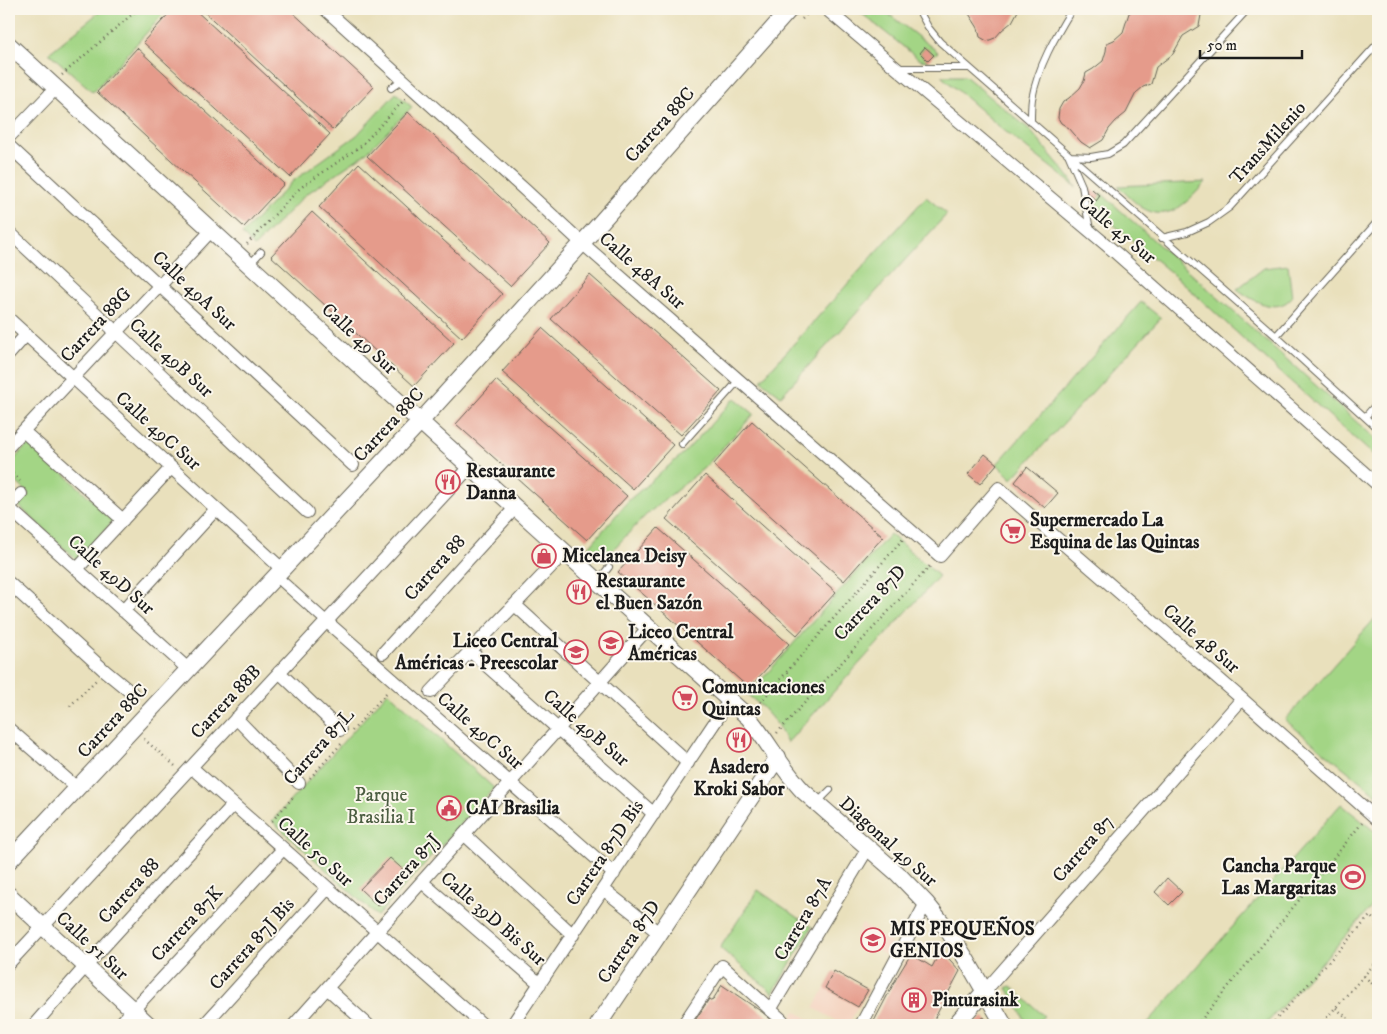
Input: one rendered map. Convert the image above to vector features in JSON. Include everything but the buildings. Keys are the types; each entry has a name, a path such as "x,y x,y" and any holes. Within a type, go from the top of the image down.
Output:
{"street":[{"name":"Calle 48A Sur","path":"325,9 582,243 940,556"},
{"name":"Carrera 88C","path":"9,861 420,422 790,9"},
{"name":"Calle 45 Sur","path":"826,9 1116,252 1378,485"},
{"name":"Calle 49 Sur","path":"9,45 420,422 729,701"},
{"path":"9,137 54,86"},
{"name":"Calle 49A Sur","path":"9,146 353,465"},
{"name":"Carrera 88G","path":"9,446 211,231"},
{"name":"Calle 49B Sur","path":"9,232 307,512"},
{"name":"Calle 49C Sur","path":"9,319 216,509 326,621 614,874"},
{"path":"9,354 26,335"},
{"path":"23,431 122,520"},
{"name":"Carrera 88B","path":"9,963 470,466"},
{"path":"77,569 171,468"},
{"name":"Calle 48 Sur","path":"940,556 999,488 1374,816"},
{"path":"9,507 21,494"},
{"name":"Calle 49D Sur","path":"9,507 188,670"},
{"name":"Carrera 88","path":"383,653 515,508"},
{"path":"123,610 216,509"},
{"path":"431,692 565,552"},
{"path":"9,583 105,671 133,694"},
{"path":"514,605 688,762"},
{"name":"Carrera 87J","path":"294,1025 648,628"},
{"name":"Calle 49B Sur","path":"470,651 654,814"},
{"path":"279,672 343,736"},
{"name":"Carrera 87","path":"955,1025 1242,699"},
{"name":"Diagonal 49 Sur","path":"729,701 748,717 791,778 816,804 897,873 926,902 966,959 1004,1025"},
{"name":"Carrera 87D Bis","path":"512,1025 729,701"},
{"path":"236,718 301,786"},
{"path":"9,729 77,788"},
{"name":"Carrera 87D","path":"598,1025 778,758"},
{"name":"Calle 50 Sur","path":"187,771 233,805 482,1025"},
{"name":"Carrera 88","path":"34,1025 233,805"},
{"path":"464,834 573,935"},
{"name":"Carrera 87A","path":"770,1010 868,848"},
{"name":"Carrera 87K","path":"119,1025 283,849"},
{"name":"Calle 39D Bis Sur","path":"422,882 540,984"},
{"name":"Carrera 87J Bis","path":"204,1025 328,888"},
{"path":"604,889 659,933"},
{"name":"Calle 51 Sur","path":"9,895 149,1025"},
{"path":"861,1025 926,902"},
{"path":"683,1025 722,966 770,1010 780,1023"},
{"path":"327,988 368,1025"}],"lane":[{"path":"918,9 928,27 940,42 1276,336 1378,429"},
{"path":"1031,122 1032,100 1041,67 1072,9"},
{"path":"1069,156 1108,154 1122,145 1248,9"},
{"name":"TransMilenio","path":"1162,238 1186,232 1209,222 1230,207 1378,43"},
{"path":"895,68 969,68"},
{"path":"392,88 403,79"},
{"path":"1069,156 1082,186 1090,231"},
{"path":"1276,336 1378,221"},
{"path":"243,259 261,252"},
{"path":"682,444 739,380"},
{"path":"1365,417 1378,402"},
{"path":"598,582 609,567"},
{"path":"816,804 830,790"}],"path":[{"path":"54,86 138,9"},
{"path":"243,259 300,188 361,146 415,90"},
{"path":"748,717 910,530"},
{"name":"Carrera 87D","path":"768,743 940,556"},
{"path":"70,706 105,671"},
{"name":"Carrera 87L","path":"263,831 343,736 396,682"},
{"path":"139,735 187,771"},
{"path":"1197,1025 1374,816"},
{"path":"1271,1025 1370,916 1378,924"},
{"path":"1320,1025 1378,960"},
{"path":"1364,976 1378,989"},
{"path":"1335,1008 1356,1025"}],"shaded area":[{"name":"MIS PEQUEÑOS GENIOS","path":"862,924 891,943 885,955 855,937"},
{"path":"825,988 858,1007 848,1025 844,1025 814,1008"},
{"path":"795,1011 819,1025 787,1025"}],"green space":[{"path":"103,9 168,9 93,92 49,53"},
{"path":"856,9 882,9 938,52 934,55 925,47 920,53 928,61 920,60"},
{"path":"941,76 965,76 1029,129 1076,187 1001,128"},
{"path":"396,93 412,107 365,154 305,195 254,247 242,234 293,181 357,135"},
{"path":"1206,182 1185,203 1169,212 1160,213 1151,212 1141,207 1118,186"},
{"path":"1088,193 1096,201 1101,193 1378,441 1378,459 1176,277 1094,208"},
{"path":"926,197 947,214 781,396 761,380"},
{"path":"1288,265 1292,297 1286,303 1272,306 1264,304 1250,298 1237,289 1264,268"},
{"path":"1141,302 1161,318 1012,479 997,464"},
{"path":"735,398 754,414 704,468 646,515 602,561 588,548 629,500 685,452"},
{"path":"30,442 114,520 77,560 19,506 29,494 9,475 9,465"},
{"path":"890,534 939,576 787,743 777,724 748,695"},
{"path":"1378,615 1378,796 1285,720"},
{"name":"Parque Brasilia I","path":"388,692 494,788 377,916 272,821"},
{"path":"1341,804 1378,834 1378,900 1265,1025 1146,1025"},
{"path":"758,890 812,927 773,993 720,948"},
{"path":"1011,986 1044,1016 1034,1025 1028,1025 1007,988"}],"place":[{"name":"Restaurante Danna","path":"448,482"},
{"name":"Supermercado La Esquina de las Quintas","path":"1013,531"},
{"name":"Micelanea Deisy","path":"544,556"},
{"name":"Restaurante el Buen Sazón","path":"579,592"},
{"name":"Liceo Central Américas","path":"611,643"},
{"name":"Liceo Central Américas - Preescolar","path":"576,652"},
{"name":"Comunicaciones Quintas","path":"685,698"},
{"name":"Asadero Kroki Sabor","path":"739,740"},
{"name":"CAI Brasilia","path":"449,808"},
{"name":"Cancha Parque Las Margaritas","path":"1353,877"},
{"name":"MIS PEQUEÑOS GENIOS","path":"873,940"},
{"name":"Pinturasink","path":"914,1000"}]}
